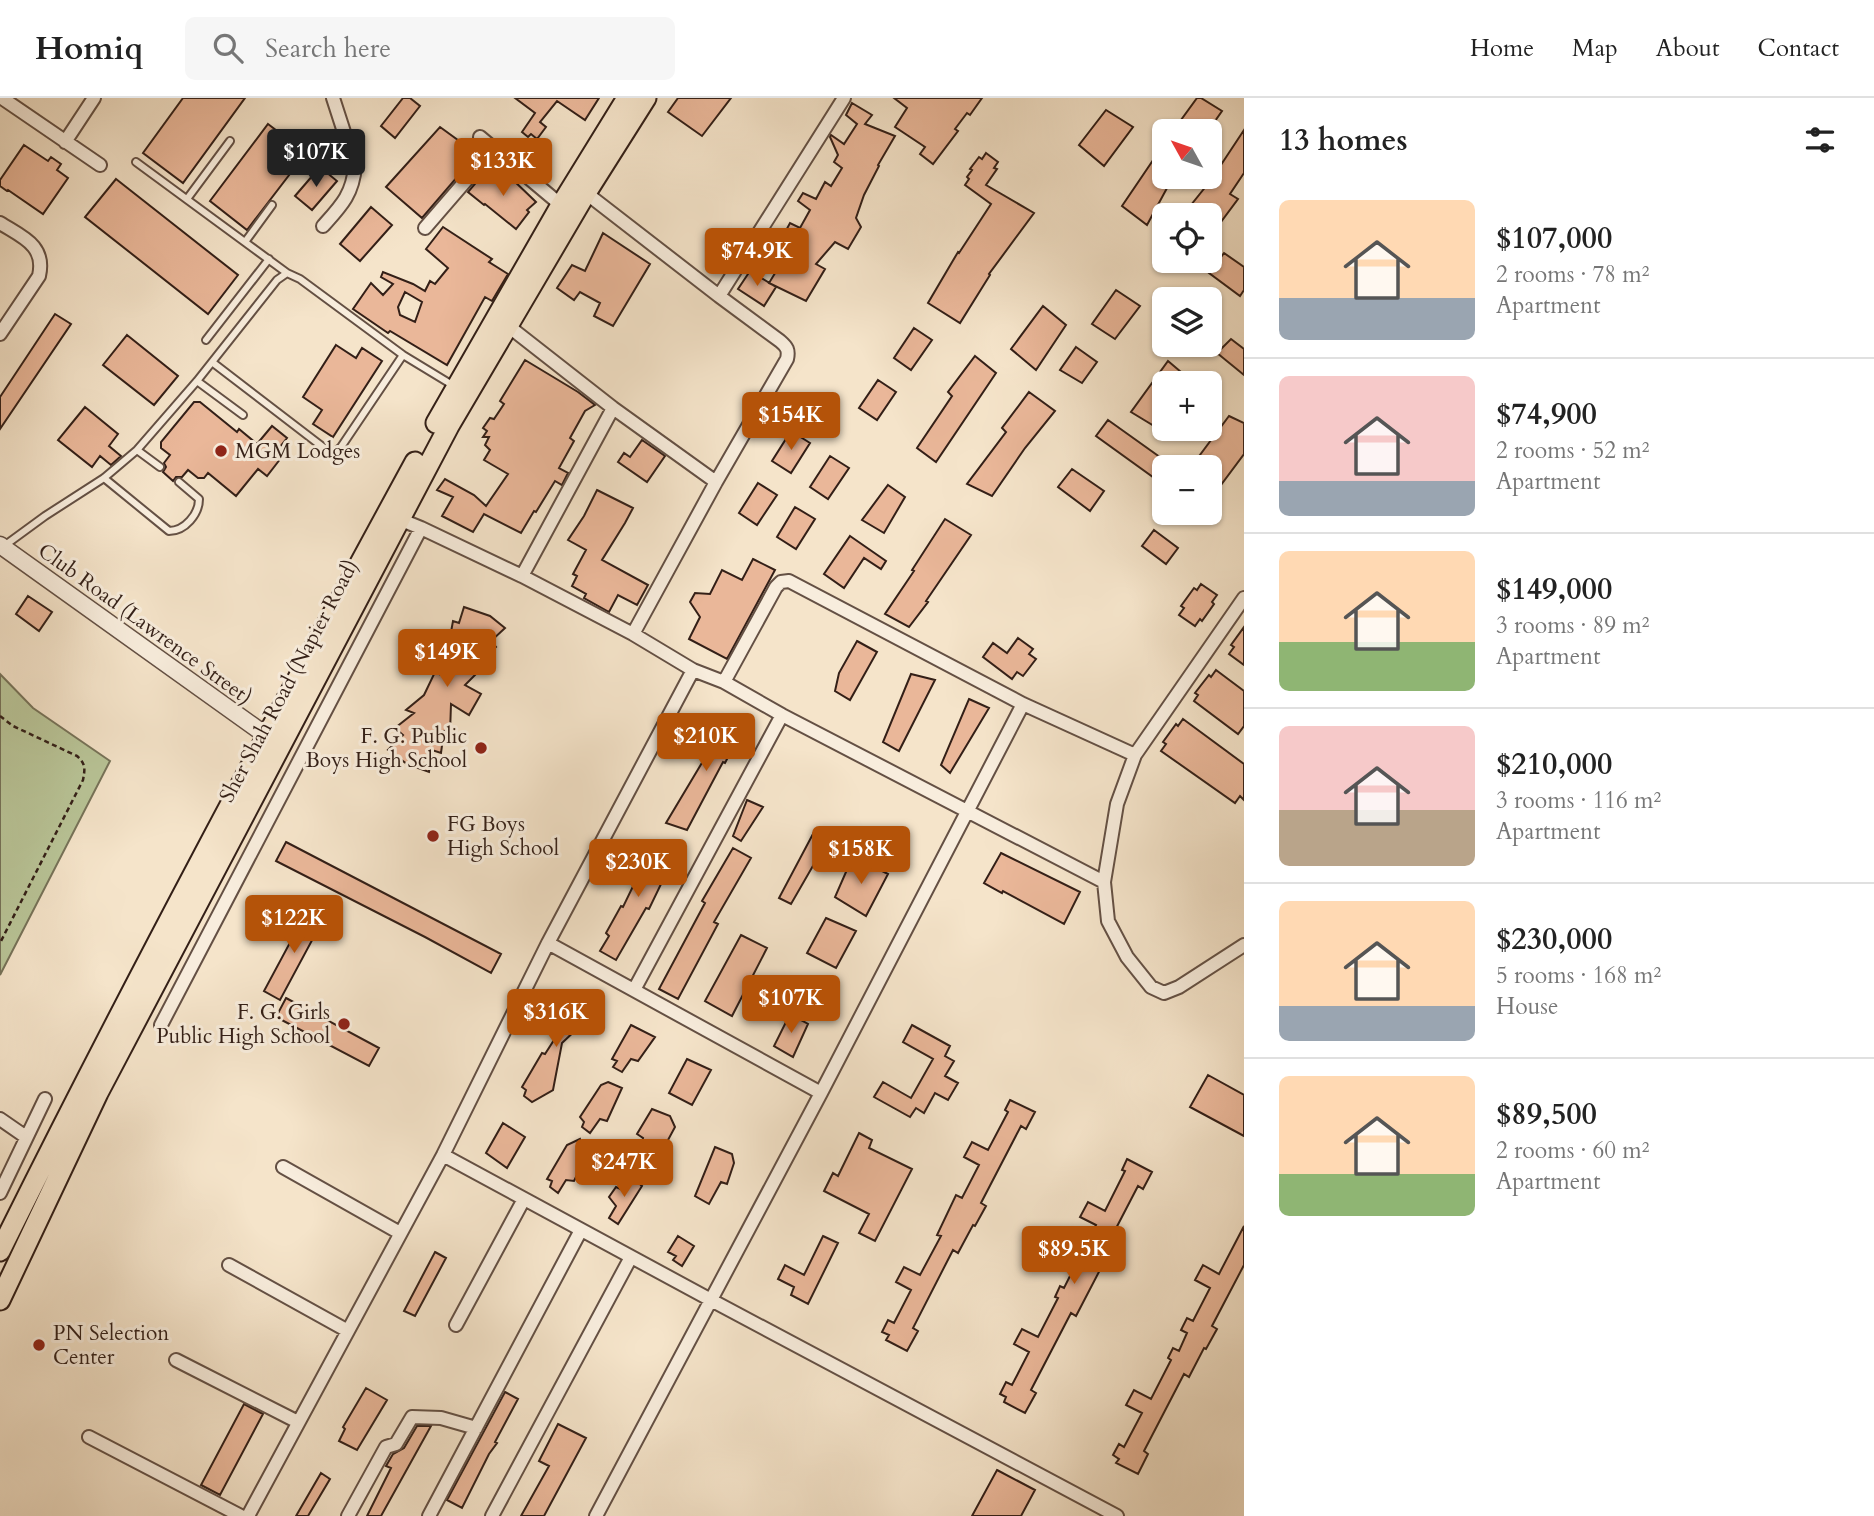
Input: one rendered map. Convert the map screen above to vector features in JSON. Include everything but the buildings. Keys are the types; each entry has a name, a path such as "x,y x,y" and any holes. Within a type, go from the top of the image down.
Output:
{"main road":[{"name":"Sher Shah Road (Napier Road)","path":"0,1251 75,1100 391,520 455,387 627,98"},
{"name":"Sher Shah Road (Napier Road)","path":"391,520 586,193 646,98"},
{"name":"Sher Shah Road (Napier Road)","path":"0,1300 98,1093 177,944 275,737"}],"street":[{"path":"2,98 100,165"},
{"path":"65,142 94,98"},
{"path":"324,226 352,189 355,166 333,98"},
{"path":"719,296 844,98"},
{"path":"480,137 561,205"},
{"path":"425,228 494,148"},
{"path":"586,193 780,341 788,352 787,359 633,634"},
{"path":"0,223 35,247 41,265 39,276 0,334"},
{"path":"507,325 613,408 716,482"},
{"path":"522,576 613,408"},
{"path":"391,520 421,528 522,576 633,634 694,670 723,682 1104,882"},
{"path":"161,1025 421,528"},
{"name":"Club Road (Lawrence Street)","path":"1,546 275,737"},
{"path":"723,682 776,587 781,582 789,581 1023,704 1135,755"},
{"path":"1244,597 1135,755 1116,804 1104,882 1108,921 1127,957 1151,986 1164,993 1179,987 1244,945"},
{"path":"248,1516 443,1155 548,943 694,670"},
{"path":"596,1516 821,1093 1023,704"},
{"path":"634,990 782,715"},
{"path":"275,737 306,750"},
{"path":"548,943 821,1093"},
{"path":"177,944 197,956"},
{"path":"0,1194 45,1099"},
{"path":"0,1119 26,1137"},
{"path":"443,1155 1117,1516"},
{"path":"283,1167 400,1233"},
{"path":"456,1325 524,1199"},
{"path":"429,1516 582,1230"},
{"path":"492,1516 631,1257"},
{"path":"229,1265 348,1331"},
{"path":"176,1360 298,1422"},
{"path":"348,1516 386,1447 396,1444 412,1417 442,1418 476,1427"},
{"path":"89,1437 241,1516"}],"lane":[{"path":"187,199 230,141"},
{"path":"136,162 403,355 455,387"},
{"path":"245,242 272,205"},
{"path":"206,340 269,259"},
{"path":"1,546 104,478 137,450 197,381 277,280 287,273"},
{"path":"212,362 328,452 335,452 403,355"},
{"path":"197,381 243,415"},
{"path":"137,450 160,467"},
{"path":"104,478 169,531 183,527 200,503 199,499 178,482"}],"path":[{"path":"0,716 13,726 77,757 84,762 85,769 79,788 0,943"}],"green space":[{"path":"0,674 33,708 110,761 0,975"}],"place":[{"name":"MGM Lodges","path":"221,451"},
{"name":"F. G. Public Boys High School","path":"481,748"},
{"name":"FG Boys High School","path":"433,836"},
{"name":"F. G. Girls Public High School","path":"344,1024"},
{"name":"PN Selection Center","path":"39,1345"}]}
